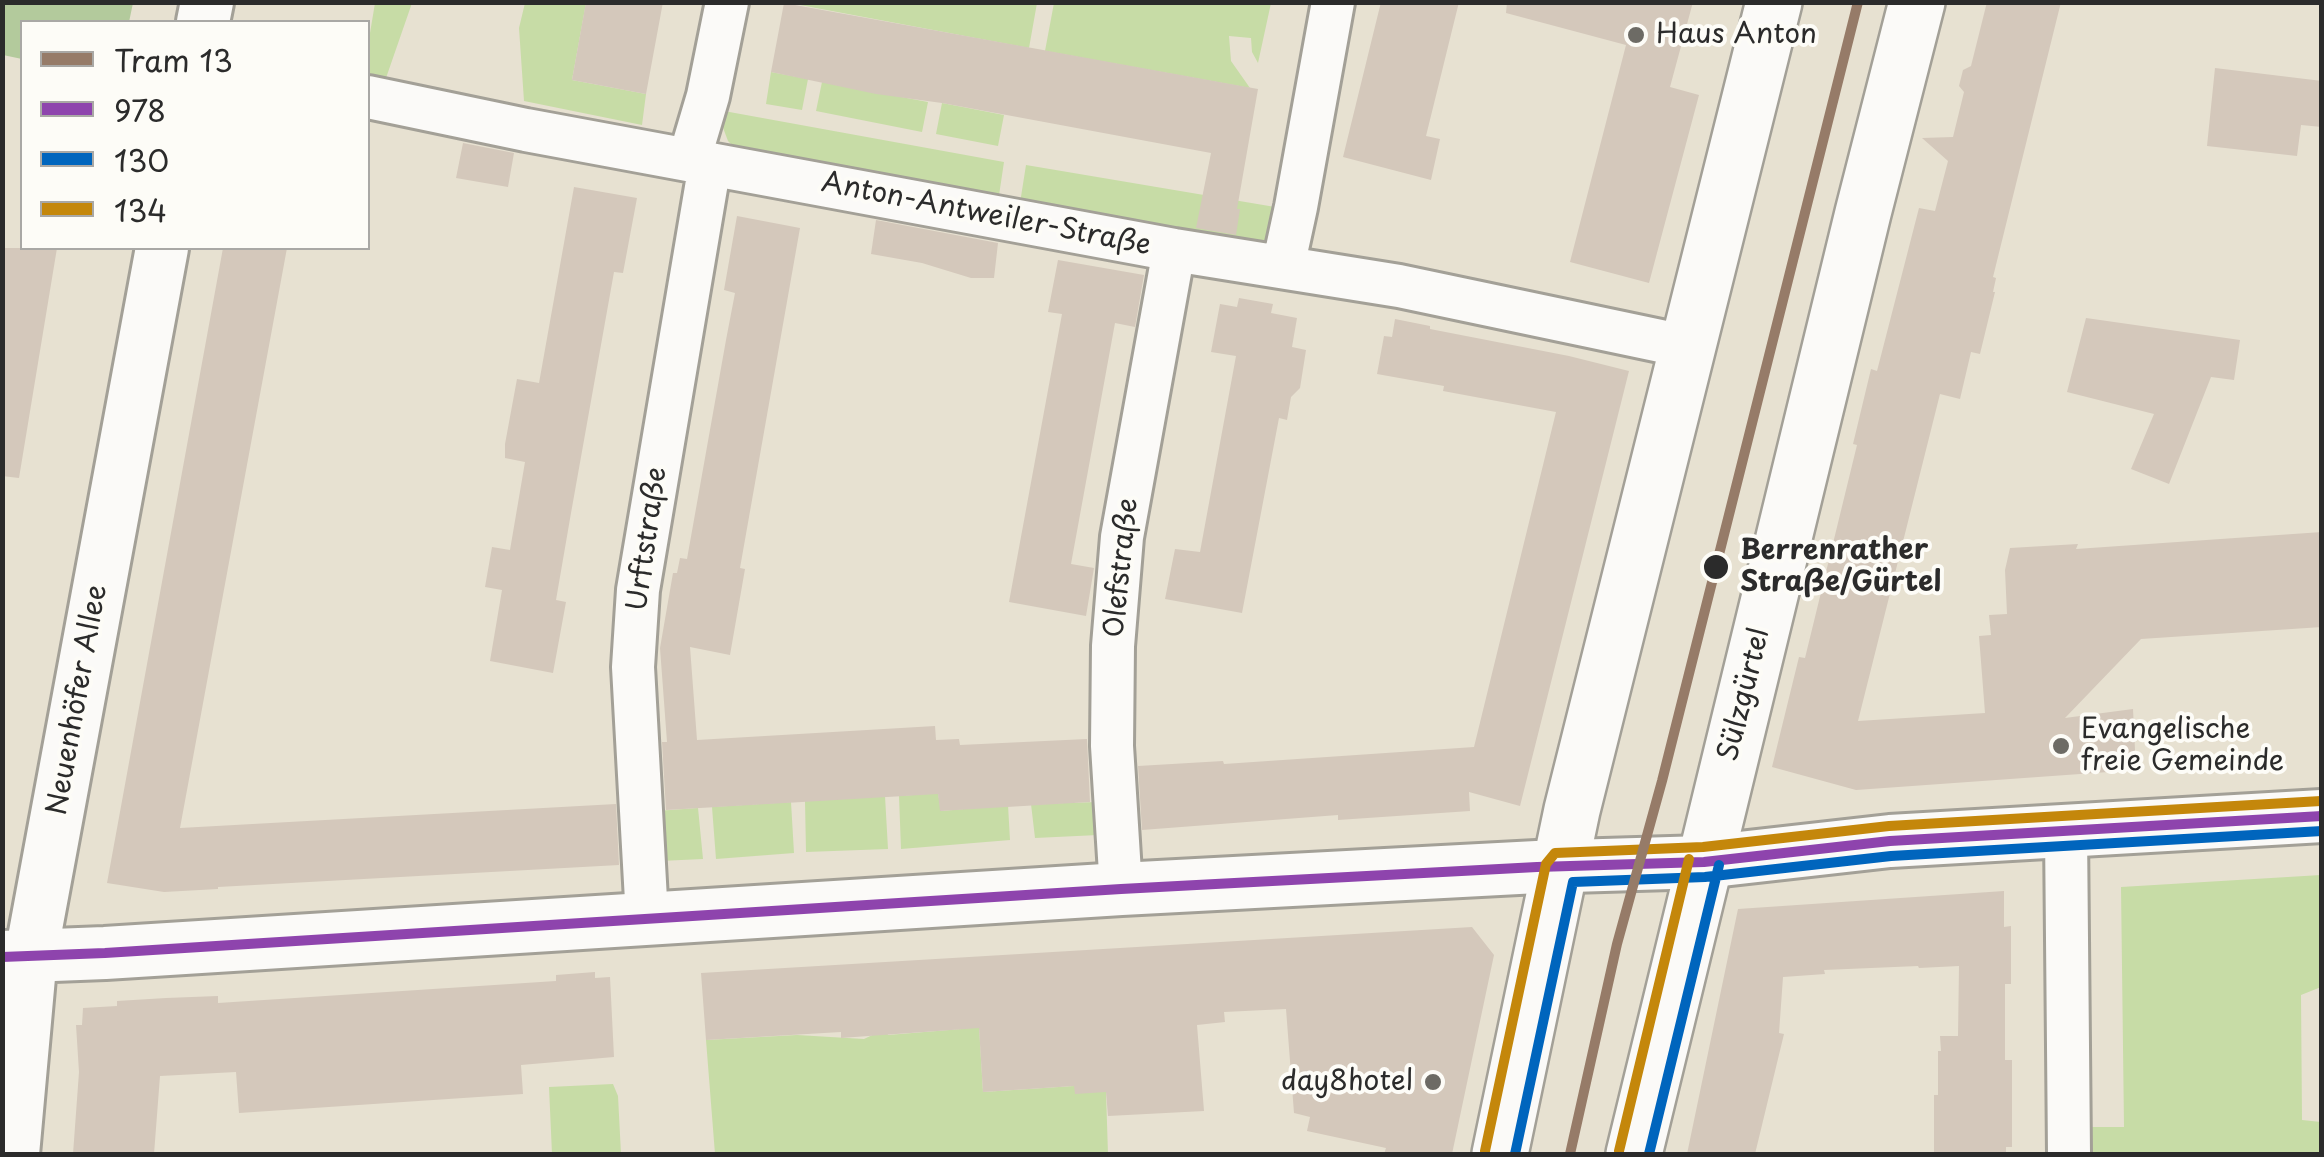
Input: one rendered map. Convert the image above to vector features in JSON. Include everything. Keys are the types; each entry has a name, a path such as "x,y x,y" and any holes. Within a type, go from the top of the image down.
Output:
{"main road":[{"path":"1500,1154 1572,810 1774,2"},
{"name":"Sülzgürtel","path":"1634,1154 1862,213 1917,2"}],"street":[{"path":"700,162 708,96 727,2"},
{"path":"1282,267 1332,2"},
{"name":"Anton-Antweiler-Straße","path":"370,97 1174,250 1399,286 1689,347"},
{"name":"Urftstraße","path":"647,918 632,667 638,590 700,162"},
{"name":"Neuenhöfer Allee","path":"14,1154 17,956 162,250"},
{"name":"Olefstraße","path":"1121,889 1112,746 1113,646 1122,537 1174,250"},
{"path":"17,956 1121,889 1704,862 1890,842 2322,816"},
{"path":"2066,831 2069,1154"}],"green space":[{"path":"3,2 133,2 129,20 20,20 20,59 3,55"},
{"path":"784,2 1037,3 1029,48"},
{"path":"375,3 412,3 386,78 370,74"},
{"path":"525,3 586,3 572,80 646,94 642,125 524,101 519,28"},
{"path":"1054,3 1271,3 1258,63 1251,38 1229,36 1231,61 1250,88 1045,51"},
{"path":"771,72 808,79 802,110 766,104"},
{"path":"822,82 928,102 922,132 816,111"},
{"path":"942,103 1004,115 998,146 936,134"},
{"path":"724,111 1004,162 998,202 743,156 728,141 722,125"},
{"path":"1026,165 1281,208 1272,254 1020,203"},
{"path":"938,793 941,811 1008,805 1010,840 901,849 899,796"},
{"path":"885,796 888,849 806,852 805,801"},
{"path":"791,802 794,853 716,859 712,807"},
{"path":"1099,802 1098,835 1035,838 1031,804"},
{"path":"698,808 703,859 660,861 656,811"},
{"path":"2321,875 2321,987 2301,995 2302,1120 2321,1122 2321,1154 2091,1154 2090,1127 2124,1127 2121,887"},
{"path":"979,1026 983,1092 1074,1086 1106,1092 1108,1154 715,1154 706,1040 797,1035 864,1039 887,1028 888,1035"},
{"path":"613,1084 618,1096 621,1154 552,1154 549,1087"}],"building":[{"path":"586,2 663,2 646,94 572,80"},
{"path":"1381,2 1459,2 1426,136 1440,139 1431,180 1343,157"},
{"path":"1507,2 1693,2 1670,87 1699,95 1649,283 1570,262 1626,45 1506,13"},
{"path":"1987,2 2061,2 1993,277 1995,292 1980,354 1971,352 1960,399 1940,394 1858,721 1985,713 1979,636 1991,635 1989,615 2007,614 2005,570 2010,548 2078,544 2076,549 2322,532 2322,627 2141,639 2065,718 2133,709 2136,770 1856,790 1772,767 1799,657 1805,658 1857,445 1853,444 1871,369 1877,371 1919,208 1935,211 1948,161 1922,138 1953,137 1964,92 1959,86 1963,70 1971,66"},
{"path":"784,3 1258,89 1236,235 1196,228 1211,153 771,72"},
{"path":"2215,68 2322,81 2322,127 2301,125 2297,156 2207,146"},
{"path":"463,143 514,153 508,187 456,178"},
{"path":"574,187 637,198 623,273 614,272 571,513 556,600 566,602 553,673 490,661 502,590 485,587 492,547 510,550 525,462 505,458 505,444 517,379 539,383"},
{"path":"737,216 800,228 740,568 745,569 730,655 690,647 697,740 935,726 936,740 959,739 960,745 1087,739 1090,802 940,811 938,794 666,810 662,742 667,742 660,648 673,573 677,573 680,558 687,559 735,293 724,290"},
{"path":"876,220 998,243 994,278 971,278 922,263 871,254"},
{"path":"2,248 57,250 19,478 2,476"},
{"path":"223,250 287,250 180,828 616,804 619,865 164,892 107,883"},
{"path":"1058,260 1144,275 1135,327 1115,323 1071,564 1094,568 1086,616 1009,602 1062,314 1048,312"},
{"path":"1239,298 1273,304 1271,313 1297,318 1292,347 1306,350 1300,388 1291,397 1287,420 1279,418 1242,613 1165,599 1175,549 1200,552 1236,356 1211,352 1220,304 1237,307"},
{"path":"2086,318 2240,340 2234,380 2211,377 2169,484 2131,469 2154,414 2067,392"},
{"path":"1395,319 1629,371 1520,806 1469,792 1470,811 1338,820 1338,815 1142,830 1138,766 1474,747 1556,412 1377,374 1384,336 1392,337"},
{"path":"2004,891 2004,927 2011,926 2011,984 2005,984 2005,1060 2012,1060 2012,1147 2006,1147 2006,1154 1934,1154 1938,1051 1940,1036 1958,1036 1959,966 1918,966 1824,970 1825,974 1783,977 1779,1033 1784,1034 1755,1154 1687,1154 1738,909"},
{"path":"1472,927 1494,955 1452,1154 1384,1154 1386,1148 1307,1131 1310,1117 1294,1113 1286,1009 1224,1012 1225,1022 1197,1025 1204,1111 1108,1116 1106,1092 1075,1094 1074,1086 983,1092 979,1028 841,1038 841,1032 706,1040 701,973"},
{"path":"595,972 595,978 610,977 614,1057 521,1065 523,1094 239,1113 236,1072 160,1076 154,1154 73,1154 79,1072 76,1025 82,1025 83,1008 166,998 218,996 218,1003 556,981 556,975"}],"tram line":[{"name":"13","path":"1570,1154 1617,944 1662,781 1858,2"}],"transit line":[{"name":"134","path":"1485,1151 1546,864 1555,853 1703,847 1889,826 2321,801"},
{"name":"978","path":"2,957 1121,889 1704,862 1890,841 2322,816"},
{"name":"130","path":"1515,1154 1573,882 1705,877 1891,856 2322,831"},
{"name":"134","path":"1619,1151 1689,859"},
{"name":"130","path":"1649,1154 1719,865"}],"place":[{"name":"Haus Anton","path":"1636,35"},
{"name":"Berrenrather Straße/Gürtel","path":"1716,567"},
{"name":"Evangelische freie Gemeinde","path":"2061,746"},
{"name":"day8hotel","path":"1433,1082"}]}
